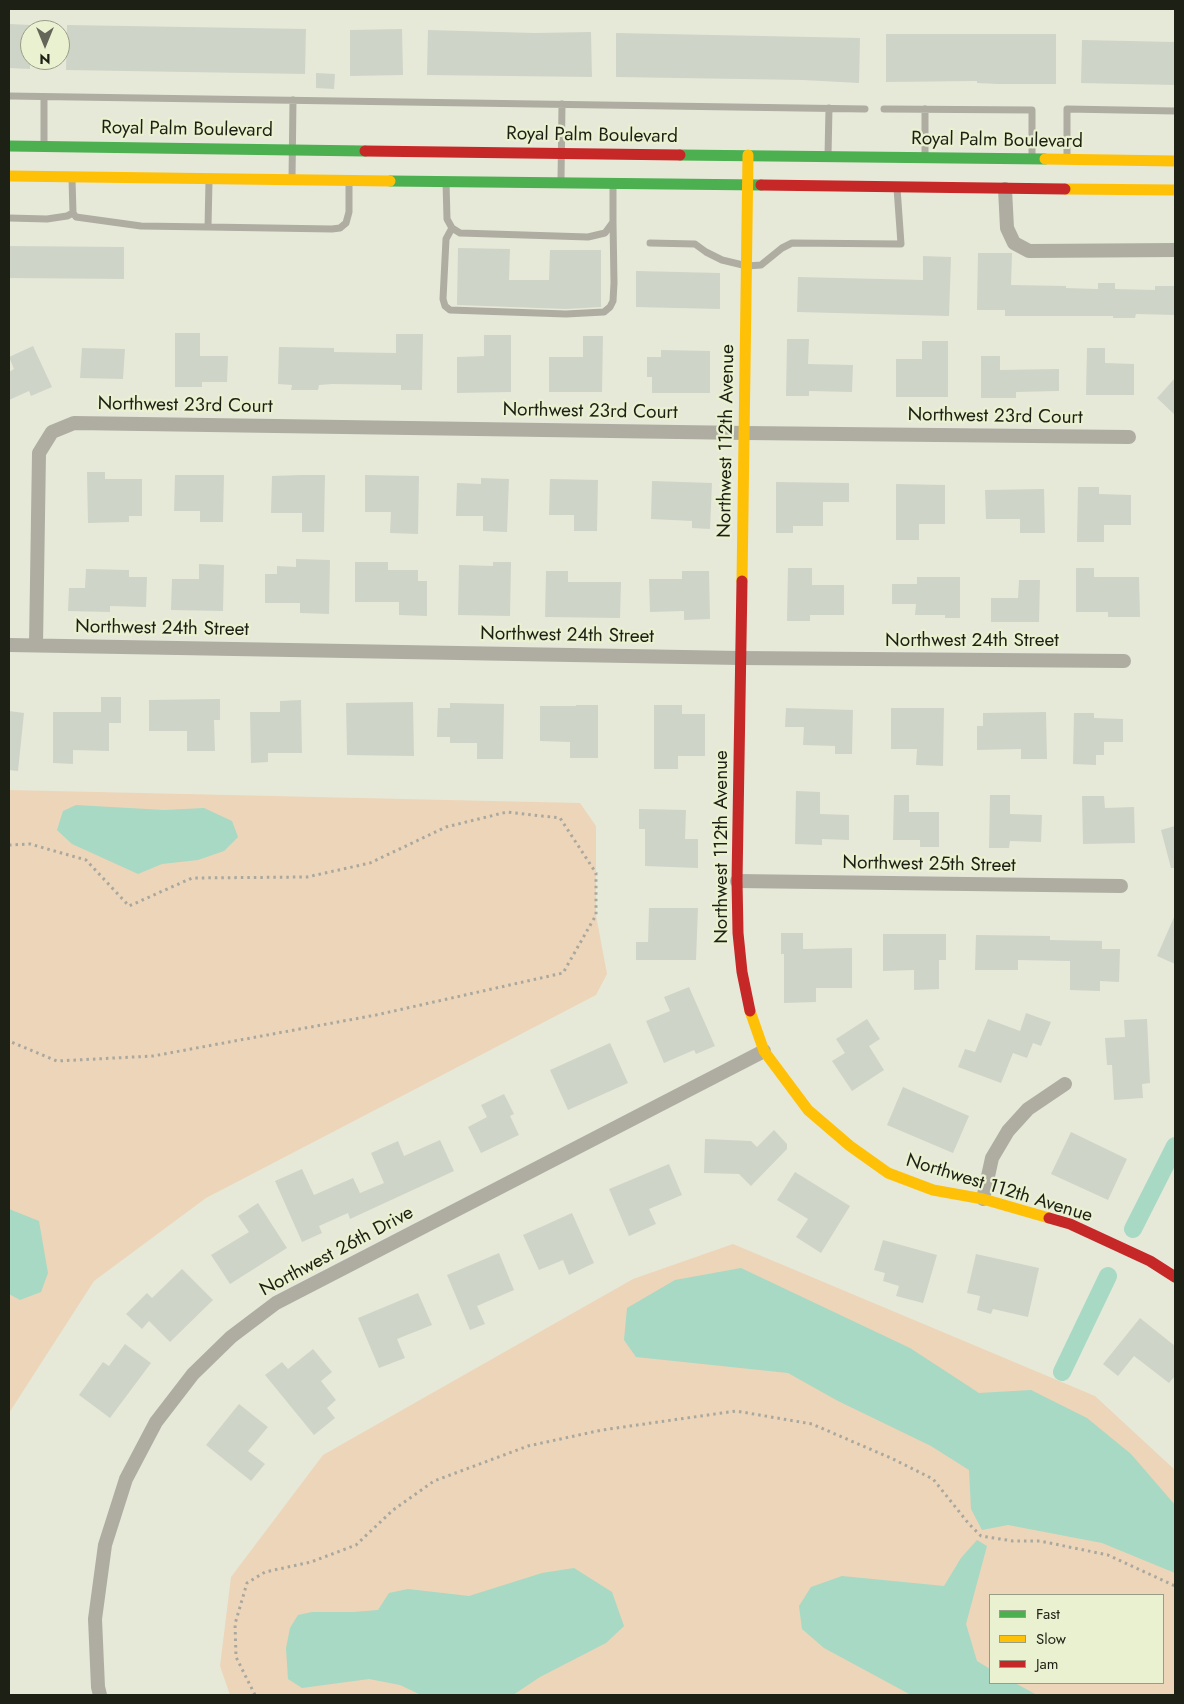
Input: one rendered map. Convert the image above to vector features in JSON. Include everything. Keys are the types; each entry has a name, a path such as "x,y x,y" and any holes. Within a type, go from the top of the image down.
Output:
{"main road":[{"name":"Royal Palm Boulevard","path":"9,146 1175,161"},
{"name":"Northwest 112th Avenue","path":"748,155 737,881 738,933 742,972 751,1017 764,1051 808,1110 850,1146 888,1173 933,1190 983,1200 1070,1224 1150,1261 1175,1277"},
{"path":"9,176 1175,190"}],"street":[{"path":"1005,189 1006,228 1014,243 1029,251 1175,250"},
{"name":"Northwest 23rd Court","path":"36,645 39,453 52,432 74,422 1129,437"},
{"name":"Northwest 24th Street","path":"9,645 740,658 1124,661"},
{"name":"Northwest 25th Street","path":"737,881 1122,886"},
{"name":"Northwest 26th Drive","path":"100,1695 95,1619 105,1545 126,1479 156,1422 193,1374 231,1337 276,1303 764,1051"},
{"path":"983,1200 992,1158 1008,1131 1028,1109 1065,1084"}],"lane":[{"path":"9,96 865,108"},
{"path":"44,97 44,146"},
{"path":"292,100 292,179"},
{"path":"561,183 562,104"},
{"path":"828,156 829,108"},
{"path":"884,109 1032,110 1032,160"},
{"path":"925,109 925,158"},
{"path":"1066,160 1067,109 1175,111"},
{"path":"72,177 73,212 76,217 141,226 332,229 340,228 346,224 349,212 350,180"},
{"path":"208,227 209,178"},
{"path":"446,182 447,219 452,228 460,233 588,236 605,233 614,222"},
{"path":"452,228 446,239 442,299 450,310 566,314 604,312 613,301 613,184"},
{"path":"650,243 695,244 722,260 747,266 761,265 782,248 792,243 901,244 896,187"},
{"path":"9,218 47,218 67,216 73,212"}],"path":[{"path":"9,845 30,844 86,860 129,906 192,878 308,877 370,863 446,827 507,812 560,818 596,873 596,915 563,973 376,1015 152,1056 57,1061 9,1040"},
{"path":"255,1695 236,1657 235,1624 247,1583 265,1572 311,1562 356,1545 393,1510 434,1480 528,1446 602,1430 736,1411 812,1424 933,1479 981,1536 1013,1541 1040,1541 1108,1555 1175,1586"}],"shaded area":[{"path":"9,790 580,803 596,826 596,915 607,974 596,995 206,1198 94,1281 9,1413"},
{"path":"76,805 164,810 204,808 232,821 238,837 224,851 198,860 162,864 138,874 72,844 57,830 63,811"},
{"path":"9,1209 39,1221 48,1273 41,1292 20,1300 9,1294"},
{"path":"733,1244 1095,1396 1175,1470 1175,1695 230,1695 220,1666 231,1577 323,1455 633,1279"},
{"path":"741,1268 910,1348 979,1393 1031,1390 1087,1418 1131,1454 1175,1505 1175,1573 1102,1543 1008,1525 982,1530 971,1509 969,1470 931,1446 838,1401 788,1373 636,1357 624,1340 627,1308 675,1280"},
{"path":"977,1540 987,1546 966,1624 977,1661 989,1668 989,1684 1017,1684 1037,1695 911,1695 824,1648 802,1629 799,1606 811,1587 842,1576 944,1586 961,1558"},
{"path":"574,1568 612,1592 624,1626 606,1643 540,1677 513,1695 421,1695 400,1685 369,1679 302,1688 288,1679 286,1648 290,1628 298,1615 312,1612 378,1610 389,1593 408,1589 469,1596 542,1573"}],"building":[{"path":"10,24 20,24 20,69 9,68"},
{"path":"70,25 306,29 305,74 66,70 70,70"},
{"path":"402,29 403,75 350,76 350,30"},
{"path":"428,30 535,33 591,32 592,77 427,75"},
{"path":"616,33 860,38 859,83 803,80 616,77"},
{"path":"886,34 1056,34 1056,84 999,84 977,83 977,81 886,82"},
{"path":"1082,40 1175,42 1175,85 1081,83"},
{"path":"316,73 335,74 334,89 316,88"},
{"path":"9,246 124,247 124,279 9,278"},
{"path":"458,248 510,249 509,280 549,280 550,250 601,250 601,307 566,309 457,305"},
{"path":"978,253 1012,253 1011,285 1066,286 1066,288 1098,289 1098,283 1115,283 1115,289 1155,290 1155,286 1175,286 1175,315 1136,314 1135,318 1113,318 1113,316 1005,316 1005,310 977,310"},
{"path":"923,256 951,257 949,316 797,312 798,277 923,280"},
{"path":"636,271 720,273 720,309 636,307"},
{"path":"175,333 200,333 200,356 228,356 227,382 202,382 202,387 175,387"},
{"path":"396,334 423,334 422,390 401,390 401,385 333,384 319,385 318,390 291,390 292,385 278,384 279,347 334,348 334,352 396,353"},
{"path":"484,335 511,335 511,392 457,393 457,357 484,356"},
{"path":"583,336 603,336 602,392 549,392 549,357 583,357"},
{"path":"787,339 809,339 808,364 853,365 852,392 809,391 809,396 786,396"},
{"path":"922,341 948,341 948,397 896,397 896,359 922,359"},
{"path":"33,346 52,387 31,396 29,391 9,400 9,372 14,369 9,357"},
{"path":"82,348 125,349 123,379 80,378"},
{"path":"1087,348 1105,348 1105,363 1134,364 1134,395 1086,395"},
{"path":"661,350 710,351 710,393 652,393 652,377 647,377 647,357 661,357"},
{"path":"981,356 1000,356 1000,370 1059,369 1059,391 1016,392 1016,398 981,398"},
{"path":"1175,378 1175,415 1157,398"},
{"path":"87,472 105,472 105,479 142,479 142,516 129,516 129,522 88,523"},
{"path":"175,475 224,475 223,522 200,522 200,511 174,511"},
{"path":"325,475 324,532 302,532 302,513 271,513 272,476"},
{"path":"365,475 419,476 418,534 390,533 391,512 365,512"},
{"path":"481,478 509,479 507,532 483,531 483,516 456,516 457,483 481,484"},
{"path":"550,479 598,480 597,531 574,531 574,515 549,515"},
{"path":"652,481 712,483 710,529 692,528 692,521 651,519"},
{"path":"776,482 849,483 849,502 823,502 823,526 793,526 793,533 776,533"},
{"path":"896,484 945,485 945,524 919,524 919,540 896,540"},
{"path":"1078,487 1099,487 1099,494 1131,495 1131,525 1104,525 1104,542 1077,542"},
{"path":"1044,489 1045,533 1020,533 1020,519 986,519 985,490"},
{"path":"296,559 330,560 329,614 300,613 300,603 265,603 265,574 277,574 277,566 296,567"},
{"path":"355,562 388,562 388,570 418,570 418,581 427,581 427,616 399,615 399,602 355,602"},
{"path":"493,562 511,562 510,616 458,615 459,565 493,566"},
{"path":"199,564 224,565 223,611 171,610 172,579 199,579"},
{"path":"788,568 812,568 812,585 844,585 844,615 810,615 810,621 787,621"},
{"path":"1076,568 1094,568 1094,577 1139,577 1140,617 1108,617 1108,612 1076,612"},
{"path":"86,569 129,570 129,577 147,577 146,607 110,606 110,612 68,611 69,588 85,588"},
{"path":"546,571 568,571 568,582 621,582 620,618 545,617"},
{"path":"682,571 709,571 710,619 684,620 684,611 650,612 649,579 682,579"},
{"path":"917,577 960,577 960,618 945,618 945,615 915,615 916,604 892,604 892,584 917,584"},
{"path":"1019,580 1040,580 1039,622 991,622 991,598 1018,598"},
{"path":"101,697 121,697 121,723 109,723 109,751 73,750 73,764 53,763 53,712 101,712"},
{"path":"220,699 220,720 214,720 215,751 187,751 187,731 149,731 149,700"},
{"path":"301,700 302,753 268,753 268,762 251,763 250,712 280,712 280,701"},
{"path":"413,702 414,756 347,755 346,703"},
{"path":"450,703 504,704 503,759 477,759 477,743 450,743 450,737 437,737 438,708 450,708"},
{"path":"598,705 598,758 570,758 570,742 540,741 540,706"},
{"path":"654,705 682,705 682,714 705,714 705,756 678,756 678,769 654,769"},
{"path":"786,708 853,710 852,754 835,754 835,746 803,745 804,727 785,727"},
{"path":"891,708 944,708 943,766 916,765 917,749 891,749"},
{"path":"9,711 24,713 18,771 9,770"},
{"path":"1046,712 1047,759 1021,759 1021,749 977,750 977,726 983,726 983,713"},
{"path":"1074,713 1094,713 1094,718 1123,719 1123,742 1104,742 1104,755 1096,755 1096,765 1073,764"},
{"path":"796,791 820,792 820,814 849,815 849,840 822,839 822,845 795,844"},
{"path":"894,795 909,795 909,812 939,812 939,847 920,847 920,840 893,840"},
{"path":"990,795 1010,795 1010,814 1042,815 1041,842 1010,841 1009,848 989,848"},
{"path":"1082,796 1104,796 1105,808 1134,807 1135,843 1083,844"},
{"path":"639,809 686,810 685,839 698,839 698,868 645,866 645,829 639,829"},
{"path":"1175,826 1175,868 1171,868 1161,830"},
{"path":"649,908 698,908 696,960 636,960 636,942 648,942"},
{"path":"1175,915 1175,964 1157,956"},
{"path":"781,933 803,933 803,949 852,948 852,988 816,988 816,1002 784,1003 784,954 781,954"},
{"path":"883,934 946,934 946,960 939,960 939,989 914,990 914,970 883,971"},
{"path":"976,935 1050,936 1050,940 1102,941 1102,949 1120,949 1119,982 1100,981 1100,991 1070,990 1070,961 1018,960 1018,970 975,970"},
{"path":"689,987 715,1046 696,1054 694,1050 664,1063 646,1021 670,1011 664,997"},
{"path":"1026,1013 1051,1022 1041,1046 1033,1043 1027,1058 1013,1053 1001,1083 958,1067 965,1049 975,1052 988,1019 1020,1031"},
{"path":"867,1019 880,1039 869,1046 884,1070 852,1091 832,1061 845,1053 836,1039"},
{"path":"1147,1019 1150,1083 1142,1084 1143,1098 1114,1100 1112,1065 1107,1065 1105,1038 1125,1037 1124,1020"},
{"path":"610,1043 628,1083 568,1110 550,1070"},
{"path":"903,1087 969,1116 953,1153 887,1125"},
{"path":"504,1094 514,1114 510,1116 519,1135 481,1153 468,1127 487,1117 481,1105"},
{"path":"774,1130 787,1144 787,1149 751,1186 739,1174 704,1173 705,1139 751,1141 757,1147"},
{"path":"1071,1132 1127,1159 1108,1200 1051,1174"},
{"path":"440,1140 454,1171 350,1219 348,1213 319,1226 322,1233 302,1242 275,1181 302,1169 314,1195 353,1178 360,1193 384,1183 371,1153 398,1141 404,1156"},
{"path":"669,1164 682,1195 649,1209 656,1224 629,1236 609,1189"},
{"path":"795,1172 850,1206 821,1253 796,1237 808,1219 777,1200"},
{"path":"258,1203 287,1248 230,1284 211,1255 249,1232 238,1216"},
{"path":"572,1213 594,1263 569,1275 563,1260 539,1270 523,1235"},
{"path":"883,1240 937,1255 923,1303 896,1296 899,1286 883,1281 885,1273 874,1270"},
{"path":"499,1253 514,1290 477,1306 485,1324 470,1330 447,1275"},
{"path":"976,1254 1039,1268 1028,1317 993,1309 991,1314 977,1310 980,1296 967,1293"},
{"path":"182,1269 213,1300 170,1342 149,1321 142,1329 126,1314 147,1293 152,1298"},
{"path":"418,1293 432,1325 397,1339 405,1358 379,1368 358,1318"},
{"path":"1140,1318 1175,1346 1175,1376 1169,1383 1134,1356 1118,1376 1103,1364"},
{"path":"125,1344 151,1363 110,1418 79,1395 103,1362 109,1366"},
{"path":"313,1349 332,1372 321,1381 336,1400 327,1408 335,1418 314,1435 265,1375 282,1362 288,1369"},
{"path":"239,1404 268,1427 248,1451 265,1464 251,1481 206,1445"}],"waterway":[{"path":"1133,1229 1175,1146"},
{"path":"1062,1372 1108,1276"}],"traffic: fast":[{"path":"9,146 365,151"},
{"path":"680,155 1045,159"},
{"path":"390,181 761,185"}],"traffic: slow":[{"path":"742,581 748,155"},
{"path":"1045,159 1175,161"},
{"path":"9,176 390,181"},
{"path":"1065,189 1175,190"},
{"path":"750,1011 764,1051 808,1110 850,1146 888,1173 933,1190 983,1199 1049,1218"}],"traffic: jam":[{"path":"365,151 680,155"},
{"path":"761,185 1065,189"},
{"path":"742,581 737,881 738,933 742,972 750,1011"},
{"path":"1049,1218 1070,1224 1150,1261 1175,1277"}]}
